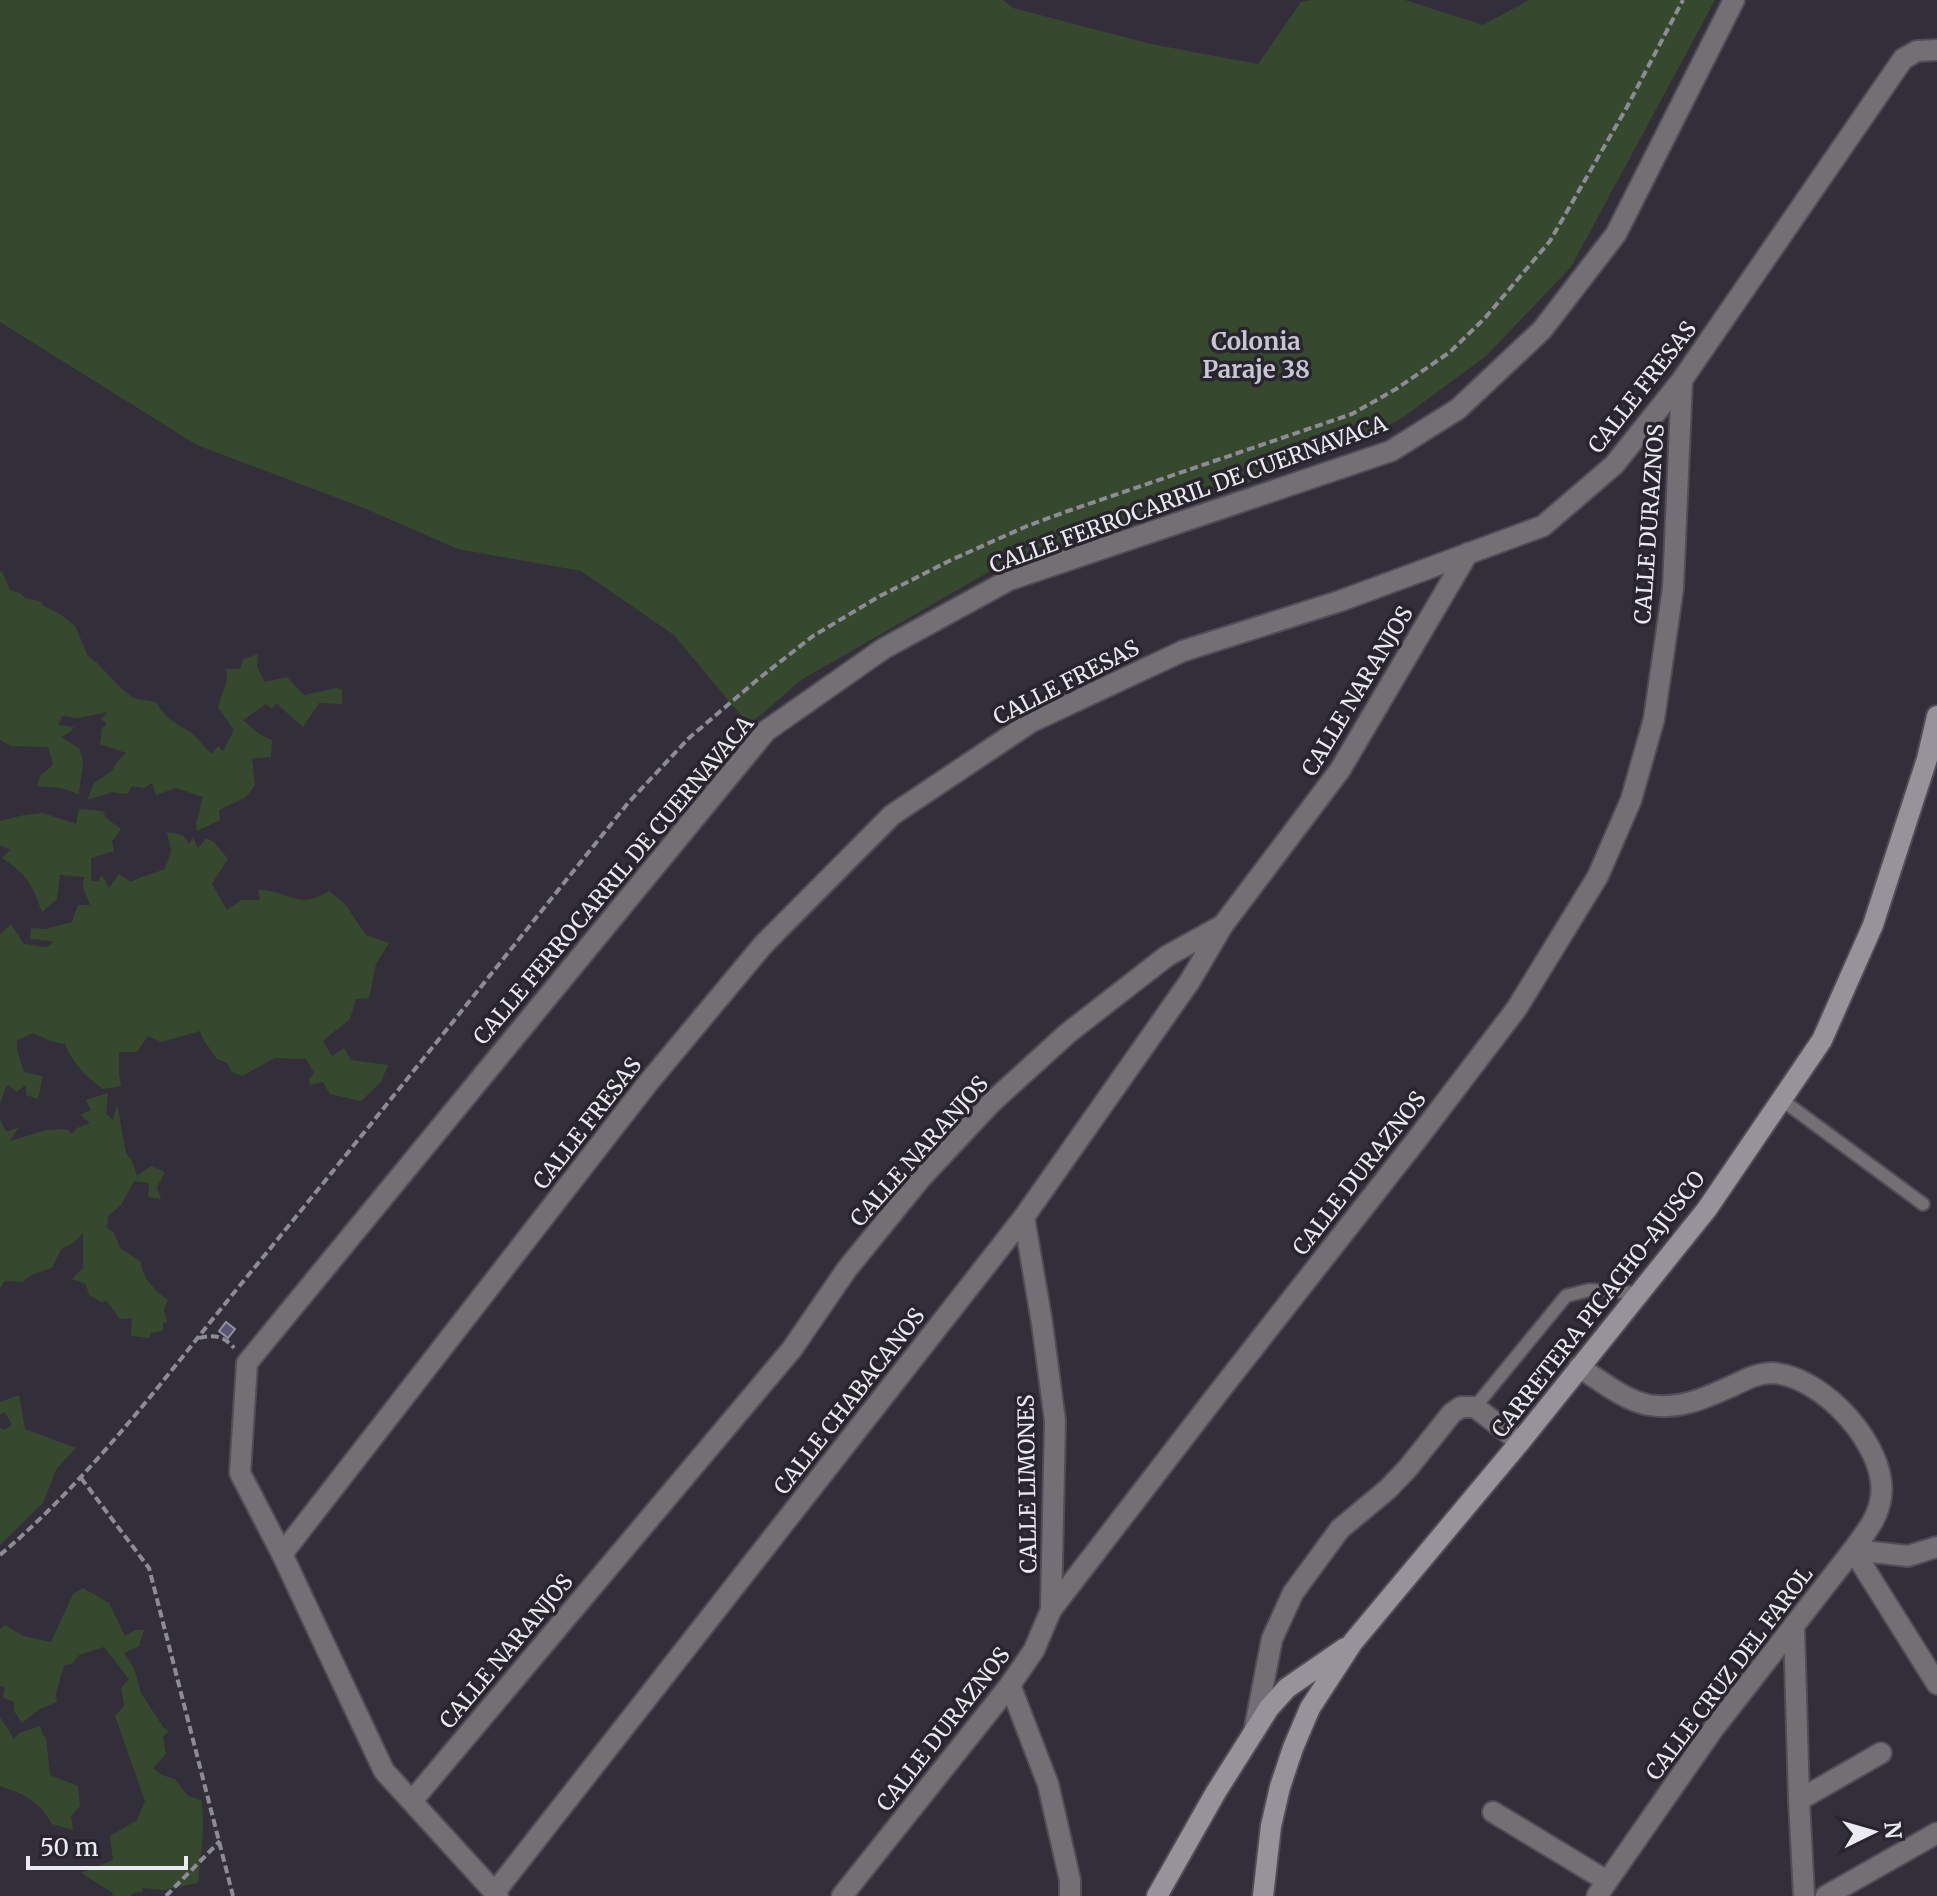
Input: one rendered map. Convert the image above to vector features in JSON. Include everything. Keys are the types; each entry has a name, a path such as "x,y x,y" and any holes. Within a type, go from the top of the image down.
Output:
{"main road":[{"name":"CARRETERA PICACHO-AJUSCO","path":"1263,1896 1271,1826 1293,1748 1310,1708 1353,1642 1520,1442 1707,1209 1822,1040 1873,925 1927,759 1937,716"},
{"path":"1157,1896 1216,1792 1269,1708 1287,1688 1353,1642"}],"street":[{"name":"CALLE FERROCARRIL DE CUERNAVACA","path":"247,1363 766,731 883,649 1009,580 1391,451 1458,409 1542,330 1616,234 1734,0"},
{"name":"CALLE FRESAS","path":"282,1554 648,1083 763,945 892,815 1031,722 1183,651 1340,601 1543,526 1614,465 1682,380 1903,59 1917,51 1937,50"},
{"name":"CALLE DURAZNOS","path":"842,1896 1010,1685 1034,1650 1051,1610 1517,1008 1598,876 1631,800 1654,719 1673,588 1682,380"},
{"name":"CALLE NARANJOS","path":"412,1801 792,1349 847,1269 921,1178 992,1102 1068,1033 1167,956 1223,925 1340,770 1468,553"},
{"name":"CALLE CHABACANOS","path":"497,1894 1024,1217 1190,981 1223,925"},
{"name":"CALLE LIMONES","path":"1024,1217 1055,1421 1051,1610"},
{"path":"247,1363 240,1473 282,1554 384,1771 497,1894"},
{"name":"CALLE CRUZ DEL FAROL","path":"1579,1367 1621,1394 1647,1405 1674,1406 1698,1401 1753,1375 1773,1373 1799,1379 1824,1393 1860,1433 1879,1472 1881,1495 1875,1520 1714,1728 1602,1889"},
{"path":"1253,1733 1272,1639 1293,1593 1340,1529 1388,1489 1452,1413 1461,1407 1475,1407 1520,1442"},
{"path":"1853,1550 1908,1556 1937,1547"},
{"path":"1853,1550 1937,1684"},
{"path":"1794,1627 1804,1896"},
{"path":"1010,1685 1048,1784 1070,1880 1070,1896"},
{"path":"1799,1800 1881,1753"},
{"path":"1493,1812 1602,1889"},
{"path":"1826,1896 1937,1833"}],"lane":[{"path":"1782,1100 1923,1204"},
{"path":"1475,1407 1566,1296 1589,1290 1639,1293"}],"path":[{"path":"0,1555 81,1478 628,803 689,738 813,636 880,596 949,561 1068,511 1352,414 1450,352 1485,318 1550,241 1627,107 1683,0"},
{"path":"197,1338 224,1338 247,1363"},
{"path":"81,1478 149,1568 233,1896"},
{"path":"166,1896 220,1841"}],"green space":[{"path":"0,0 1003,0 1013,8 1151,44 1258,64 1301,2 1312,0 1405,0 1483,25 1529,0 1715,0 1571,267 1486,356 1402,418 1345,449 999,566 801,680 749,725 674,635 581,571 458,549 364,508 197,445 0,322"},
{"path":"2,571 10,590 40,601 75,626 88,656 120,687 133,698 156,702 173,722 194,735 212,754 218,746 223,751 234,730 218,707 227,680 226,669 240,669 243,659 258,654 257,667 265,682 287,677 304,695 342,689 342,704 319,703 303,727 276,703 272,709 266,704 243,720 259,734 272,740 271,757 252,758 255,785 246,797 219,810 220,820 197,831 203,797 176,788 156,795 152,783 144,788 132,786 127,794 113,792 87,800 94,783 112,771 126,753 100,744 102,728 107,724 101,719 108,712 78,718 62,716 58,725 74,727 61,737 79,748 83,761 79,794 61,788 37,786 40,776 53,765 48,747 11,746 0,740"},
{"path":"79,809 103,811 106,818 121,829 112,841 114,851 91,858 91,881 98,881 102,875 109,888 119,874 131,882 165,869 171,851 167,832 183,835 189,844 193,838 198,848 206,838 214,842 228,859 212,884 227,910 242,900 260,900 258,890 304,900 329,891 345,904 366,935 389,943 376,964 369,998 356,999 350,1019 323,1041 332,1056 344,1048 351,1060 388,1065 381,1082 361,1101 330,1094 323,1082 310,1085 309,1079 314,1073 306,1059 275,1058 242,1076 217,1059 200,1031 161,1042 148,1036 137,1052 119,1052 121,1086 103,1089 81,1070 65,1044 33,1033 17,1040 17,1050 24,1072 43,1076 38,1099 26,1095 26,1085 16,1092 9,1085 0,1104 0,934 11,924 24,944 46,947 53,943 30,939 31,928 45,929 72,922 78,905 90,905 83,887 84,877 60,875 57,899 42,912 28,881 2,858 10,850 0,845 0,821 43,813 76,824"},
{"path":"108,1093 106,1114 113,1120 117,1104 126,1153 137,1176 151,1166 165,1172 157,1187 161,1199 148,1197 149,1183 134,1181 121,1205 108,1216 107,1228 114,1233 120,1248 141,1262 150,1284 168,1300 164,1310 167,1322 163,1323 163,1331 150,1333 150,1338 131,1336 132,1318 120,1319 107,1301 101,1302 89,1295 86,1284 72,1279 83,1268 83,1233 61,1249 52,1268 33,1274 22,1282 5,1281 0,1288 0,1119 6,1132 19,1127 10,1141 46,1130 67,1129 72,1134 77,1128 90,1123 80,1115 91,1110 86,1100"},
{"path":"19,1395 25,1429 76,1448 57,1468 43,1503 0,1545 0,1428 4,1430 12,1425 5,1412 0,1415 0,1402"},
{"path":"83,1588 109,1603 125,1636 135,1630 144,1630 139,1646 124,1653 134,1668 141,1693 163,1727 169,1731 163,1737 166,1754 153,1768 175,1779 188,1796 201,1800 203,1831 198,1883 163,1890 142,1888 142,1892 130,1896 112,1896 113,1893 81,1873 113,1860 110,1836 137,1820 145,1801 115,1716 124,1706 121,1688 129,1679 104,1647 79,1655 72,1664 64,1665 56,1694 57,1702 38,1710 22,1723 14,1711 14,1702 3,1698 5,1687 0,1686 0,1629 5,1625 23,1636 51,1642 73,1594"},
{"path":"0,1717 14,1739 19,1733 40,1726 46,1738 50,1775 78,1786 80,1806 71,1816 73,1830 52,1824 42,1809 30,1799 0,1786"}],"building":[{"path":"226,1322 235,1329 228,1338 219,1331"}],"district":[{"name":"Colonia Paraje 38","path":"1256,356"}]}
